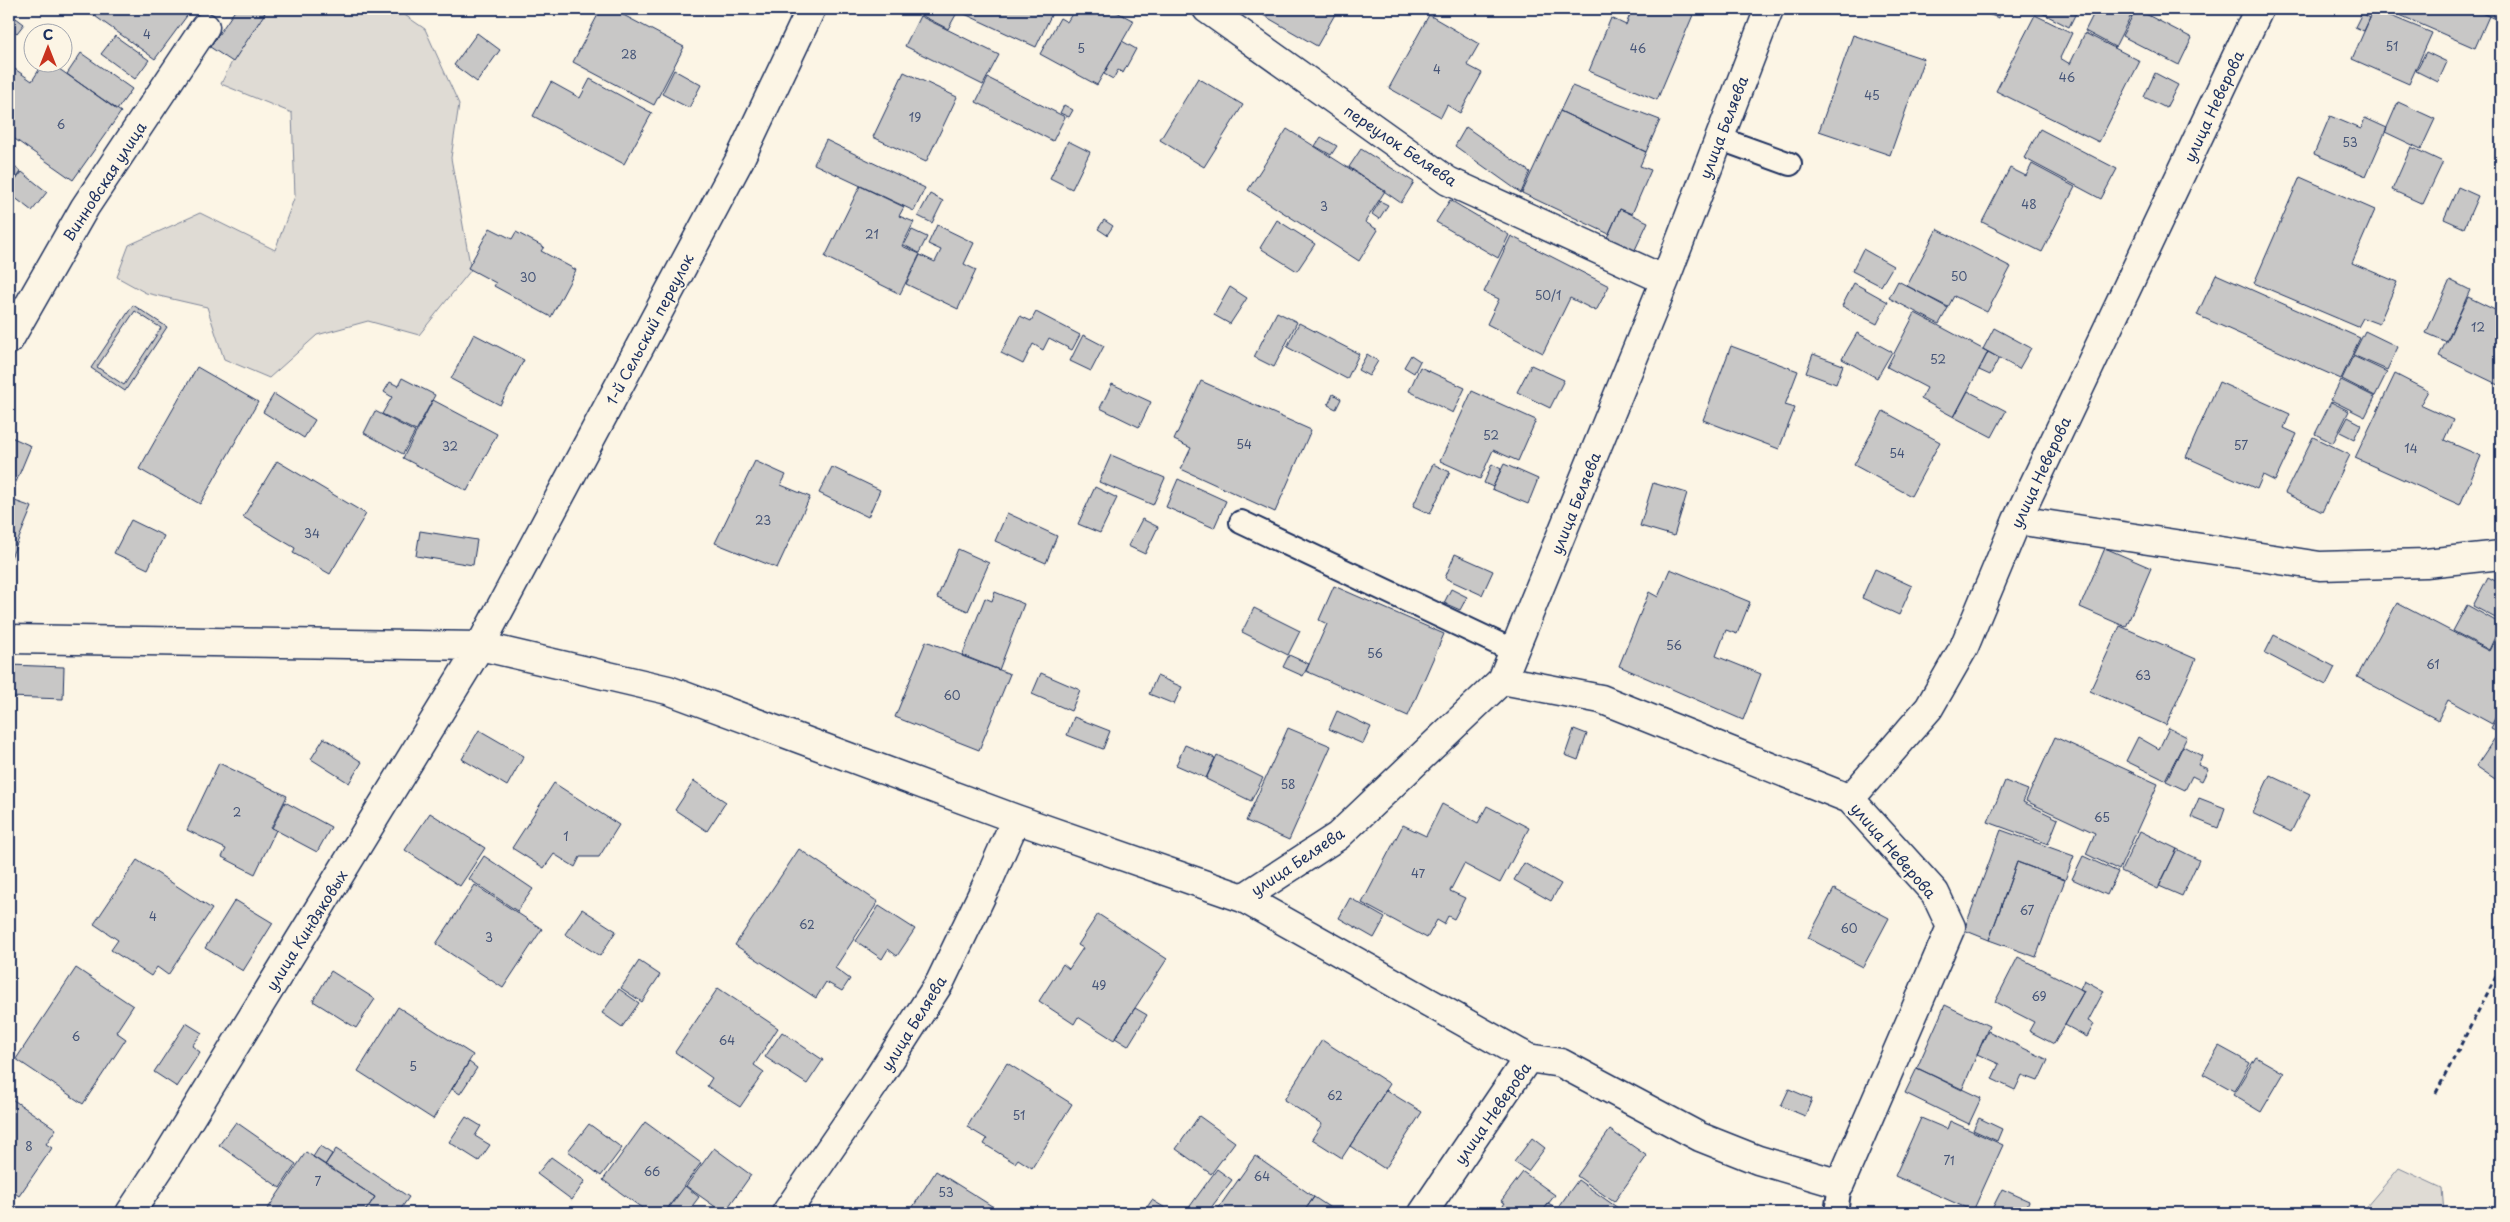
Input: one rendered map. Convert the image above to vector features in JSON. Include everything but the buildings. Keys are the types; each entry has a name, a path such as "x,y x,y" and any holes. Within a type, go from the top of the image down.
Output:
{"street":[{"name":"1-й Сельский переулок","path":"480,646 739,161 811,9"},
{"name":"переулок Беляева","path":"1208,9 1448,181 1665,280"},
{"name":"улица Беляева","path":"1242,898 1338,836 1502,680 1665,280 1769,9"},
{"name":"улица Неверова","path":"1424,1213 1528,1058 1561,1064 1700,1137 1758,1160 1840,1184 1951,927 1935,893 1850,799 1929,708 1964,647 2017,520 2259,9"},
{"name":"Винновская улица","path":"9,340 85,207 205,27"},
{"path":"2017,520 2320,566 2426,563 2501,554"},
{"path":"9,639 480,646 668,690 1016,819 1242,898 1528,1058"},
{"name":"улица Киндяковых","path":"130,1213 177,1141 480,646"},
{"path":"1502,680 1601,699 1850,799"},
{"name":"улица Беляева","path":"786,1213 877,1080 940,982 1016,819"}],"lane":[{"path":"1718,138 1790,164"},
{"path":"1241,522 1514,651"},
{"path":"1836,1213 1840,1184"}],"path":[{"path":"2436,1093 2501,967"}],"shaded area":[{"path":"258,9 396,9 425,29 459,104 451,158 471,270 419,335 368,321 317,335 269,378 224,359 207,307 146,293 117,277 129,245 200,213 275,250 295,196 292,113 221,84"},
{"path":"2399,1168 2442,1188 2444,1213 2361,1213"}]}
